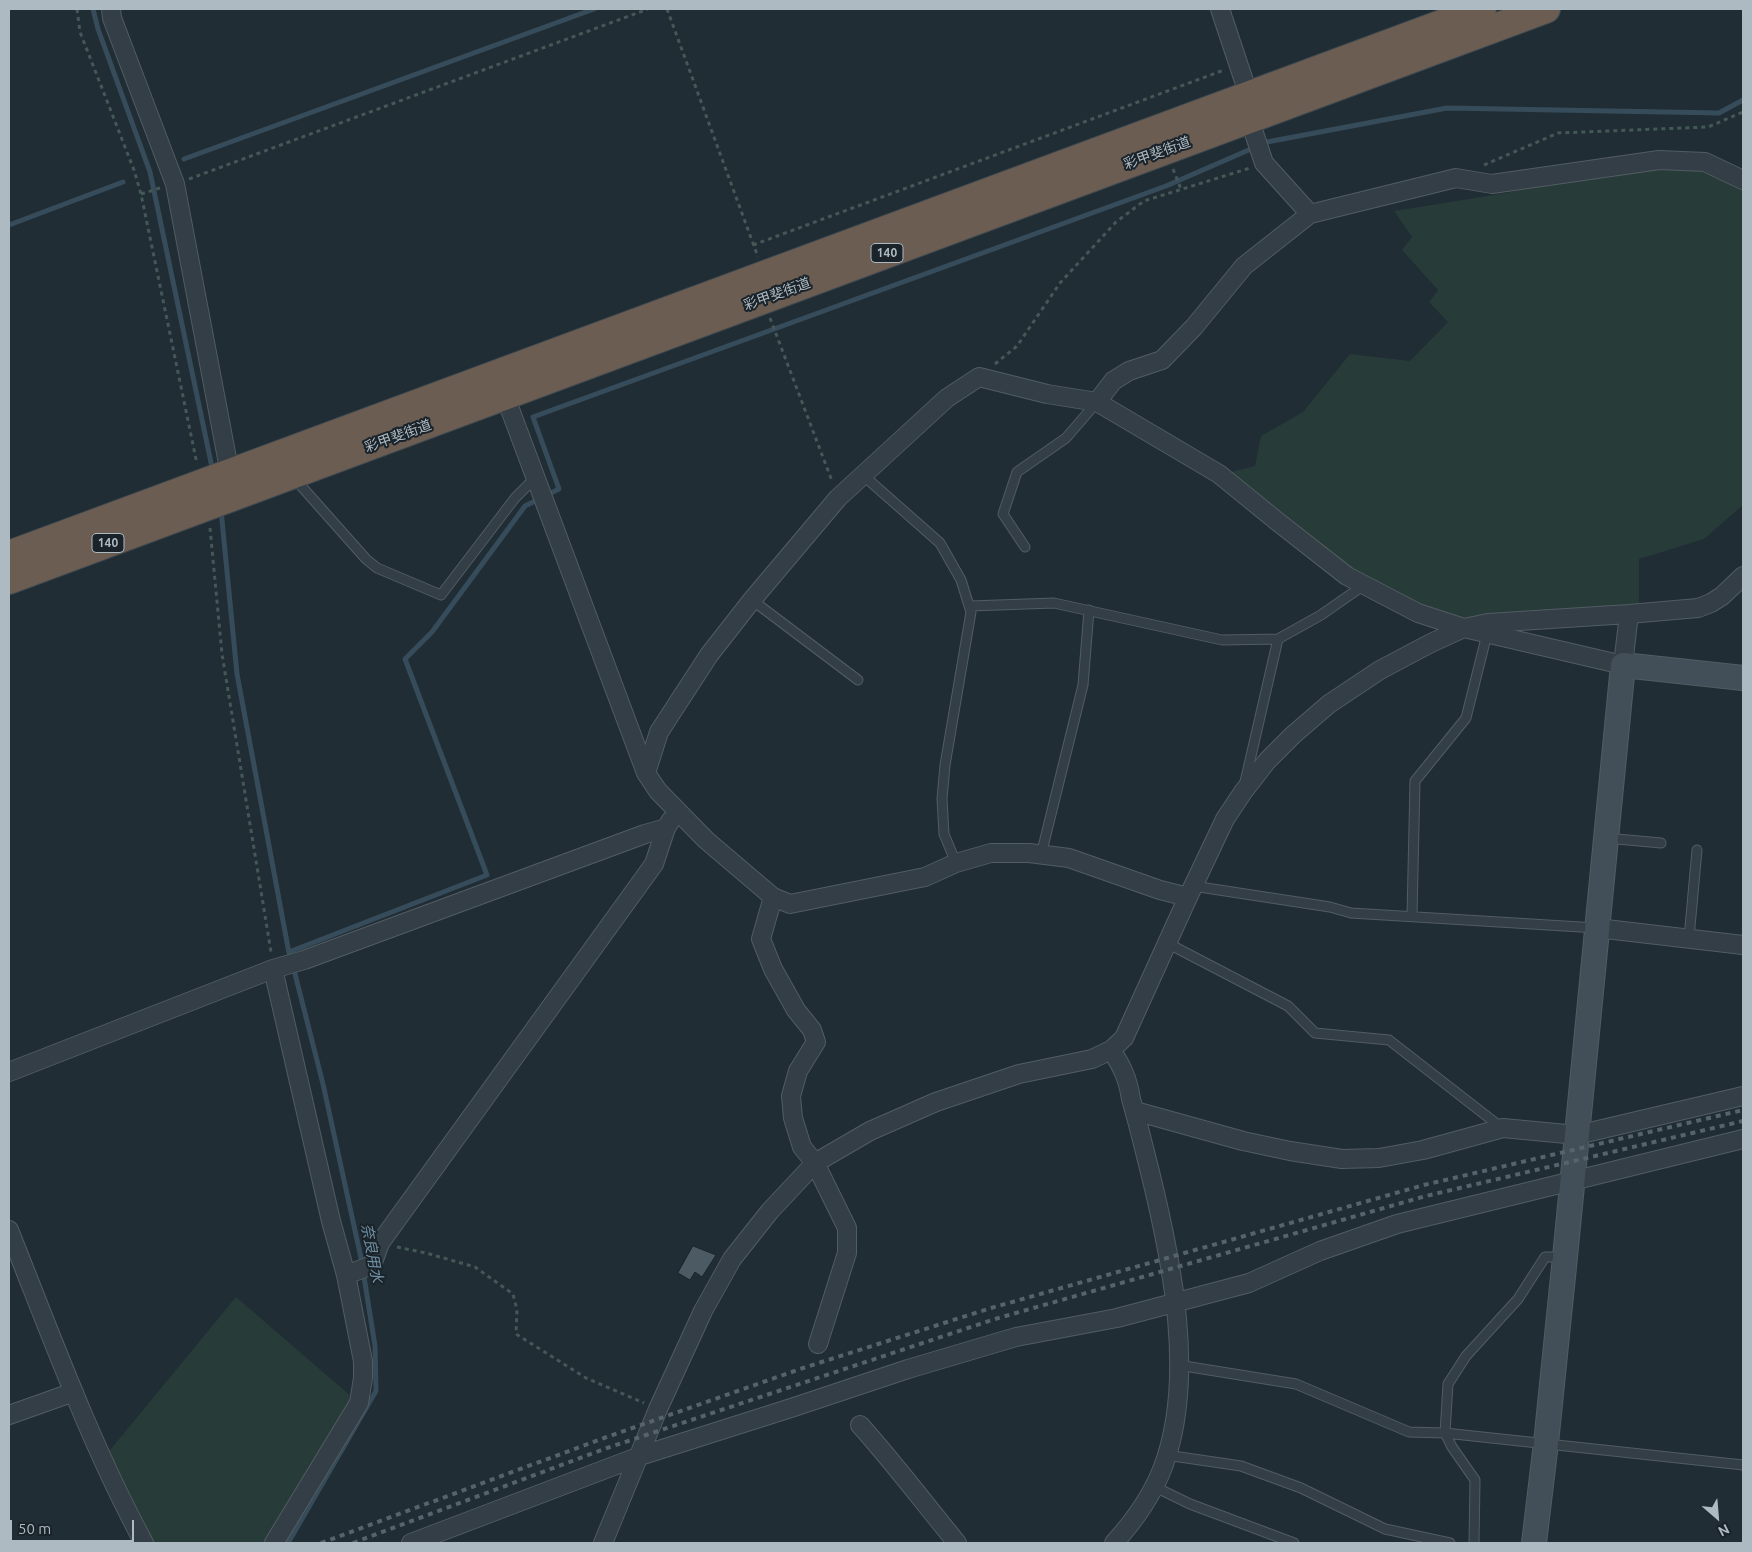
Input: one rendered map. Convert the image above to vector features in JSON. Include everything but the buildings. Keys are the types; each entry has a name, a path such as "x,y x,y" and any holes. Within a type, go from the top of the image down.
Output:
{"highway":[{"name":"彩甲斐街道","path":"9,555 219,487 501,385 1249,107 1482,9"},
{"name":"彩甲斐街道","path":"9,580 219,487 292,476 763,274 1249,107 1546,9"}],"street":[{"path":"111,9 112,18 175,184 219,487"},
{"path":"1220,9 1239,65 1264,163 1310,214"},
{"path":"1097,402 1113,381 1130,371 1162,360 1194,327 1244,266 1310,214 1456,178 1492,184 1659,160 1705,162 1743,180"},
{"path":"646,773 659,732 709,655 752,600 838,498 947,398 979,377 1047,394 1097,402 1220,474 1339,570 1418,613 1487,634 1623,665 1743,678"},
{"path":"501,385 646,773 658,791 706,840 773,897 790,904 809,902 925,877 956,863 990,853 1069,858 1160,890 1190,892"},
{"path":"603,1543 658,1409 703,1311 732,1259 770,1211 815,1163 870,1132 936,1102 1019,1074 1092,1059 1111,1050 1124,1038 1225,819 1267,761 1293,735 1329,704 1380,670 1464,628 1488,623 1698,608 1722,596 1743,576"},
{"path":"1534,1543 1573,1180 1629,614"},
{"path":"350,1273 372,1265 380,1243 654,864 666,828 677,809"},
{"path":"9,1072 273,970 644,834 666,828"},
{"path":"773,897 761,939 773,969 796,1010 812,1030 816,1042 798,1071 791,1096 793,1118 802,1147 815,1163 847,1228 847,1253 818,1344"},
{"path":"1597,928 1743,944"},
{"path":"273,970 331,1220 350,1273 363,1361 363,1378 359,1403 274,1543"},
{"path":"1111,1050 1124,1069 1129,1085 1160,1213 1177,1319 1178,1365 1176,1415 1163,1467 1143,1507 1114,1543"},
{"path":"1135,1111 1243,1141 1342,1159 1379,1158 1423,1150 1503,1128 1577,1135 1743,1096"},
{"path":"411,1543 640,1456 908,1369 1016,1337 1117,1318 1249,1283 1320,1251 1397,1224 1743,1139"},
{"path":"9,1230 112,1482 144,1543"},
{"path":"9,1415 74,1392"},
{"path":"860,1425 881,1448 957,1543"}],"lane":[{"path":"1026,547 1003,514 1017,472 1066,438 1097,402"},
{"path":"292,476 377,568 441,595 515,498 537,482"},
{"path":"864,476 940,543 961,580 970,606 971,612 945,765 942,799 944,834 956,863"},
{"path":"970,606 1054,603 1222,640 1278,639 1321,614 1364,585"},
{"path":"752,600 858,680"},
{"path":"1041,855 1083,685 1089,610"},
{"path":"1412,916 1415,781 1466,718 1487,634"},
{"path":"1243,792 1278,639"},
{"path":"1606,838 1661,843"},
{"path":"1689,938 1697,850"},
{"path":"1190,892 1330,908 1351,913 1597,928"},
{"path":"1167,943 1288,1006 1315,1032 1390,1040 1503,1128"},
{"path":"1474,1543 1475,1480 1452,1447 1445,1433 1448,1384 1466,1356 1518,1299 1545,1257 1565,1257"},
{"path":"1178,1365 1296,1384 1409,1432 1445,1433 1743,1465"},
{"path":"1166,1455 1241,1466 1301,1488 1385,1529 1450,1543"},
{"path":"1153,1486 1190,1504 1294,1543"}],"path":[{"path":"175,184 648,9"},
{"path":"667,9 763,274"},
{"path":"753,245 1239,65"},
{"path":"1145,100 1148,107"},
{"path":"1456,178 1558,133 1708,127 1743,112"},
{"path":"979,377 1017,346 1060,283 1116,222 1144,201 1264,163"},
{"path":"1171,165 1181,190"},
{"path":"770,318 838,498"},
{"path":"380,1243 475,1266 513,1294 517,1310 516,1334 586,1378 658,1409"}],"green space":[{"path":"1648,166 1705,168 1743,180 1743,505 1704,539 1639,559 1639,611 1466,626 1415,604 1348,567 1231,472 1255,466 1261,436 1303,412 1350,354 1410,361 1448,322 1429,302 1438,290 1402,250 1412,237 1394,211 1500,194"},
{"path":"236,1297 359,1403 274,1543 149,1543 106,1455"}],"waterway":[{"path":"93,9 98,29 150,172 213,472"},
{"path":"184,159 594,9"},
{"path":"289,952 487,875 405,659 432,632 525,506 559,489 533,417 1166,186 1267,142 1447,108 1719,113 1743,100"},
{"path":"9,225 123,182"},
{"path":"221,510 237,674 289,953"},
{"name":"奈良用水","path":"288,1543 376,1391 375,1346 361,1258 323,1084 293,966"}],"railway":[{"path":"321,1543 604,1438 803,1368 991,1308 1424,1185 1743,1110"},
{"path":"353,1543 607,1448 995,1319 1426,1196 1743,1121"}]}
